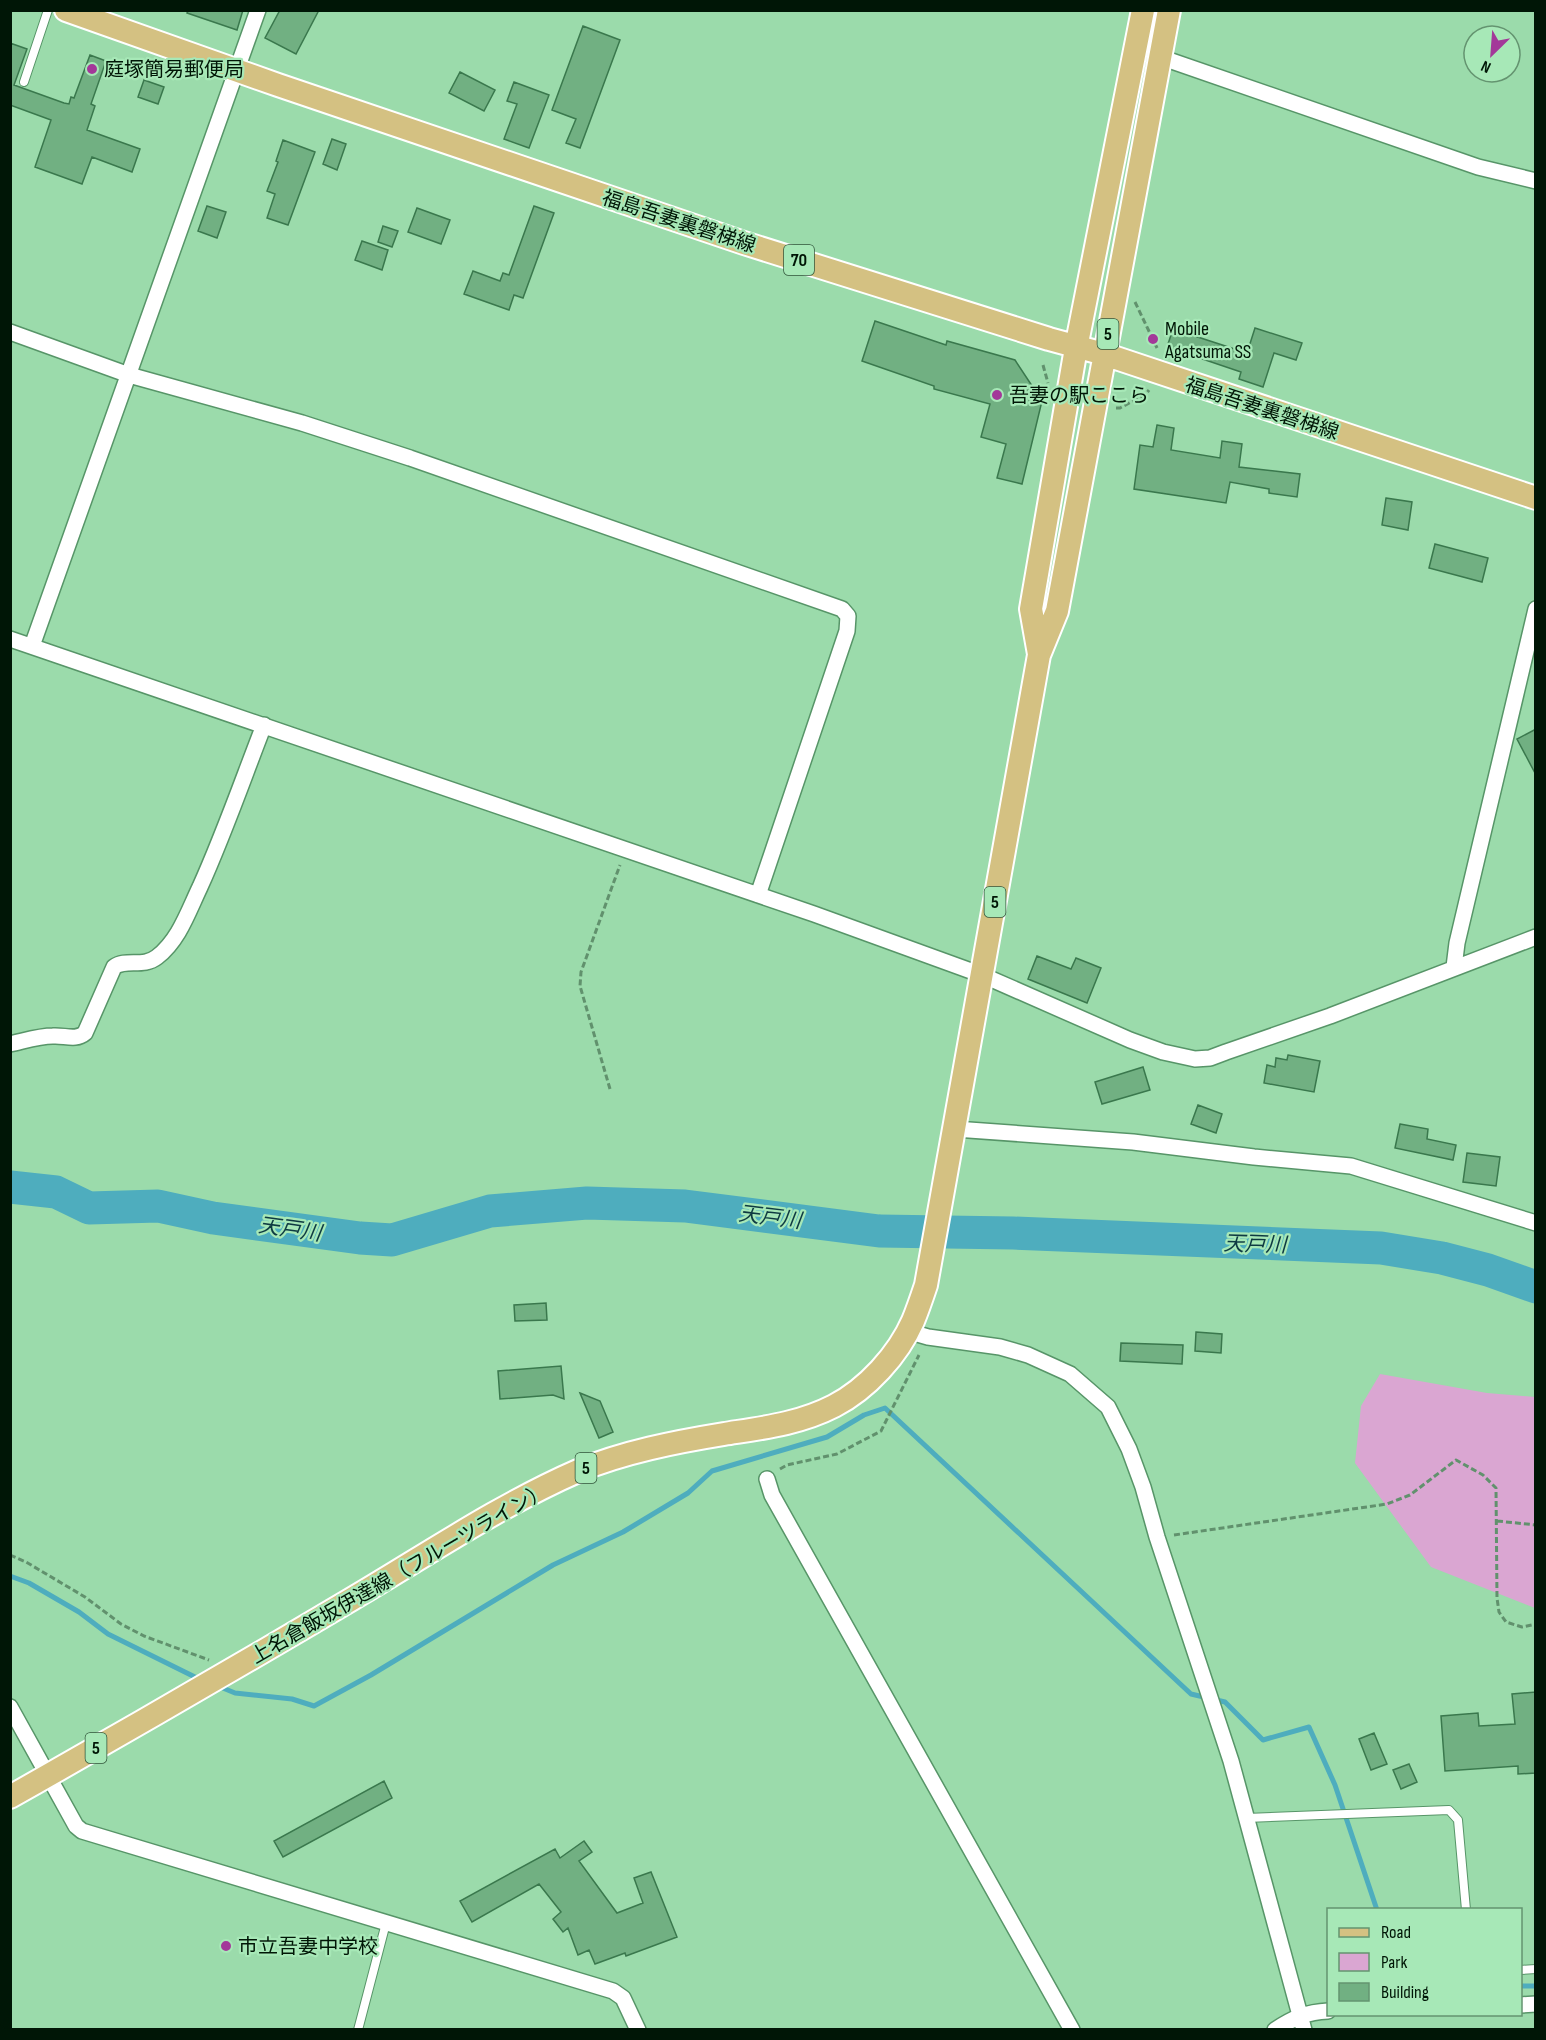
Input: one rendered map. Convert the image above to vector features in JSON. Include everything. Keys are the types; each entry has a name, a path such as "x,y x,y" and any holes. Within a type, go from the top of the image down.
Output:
{"main road":[{"name":"5","path":"953,1139 1039,655 1057,610 1169,10"},
{"name":"福島吾妻裏磐梯線","path":"68,11 237,71 744,243 1076,348 1104,354 1536,498"},
{"name":"5","path":"1039,655 1031,609 1076,348 1140,11"},
{"name":"上名倉飯坂伊達線（フルーツライン）","path":"10,1797 552,1483 580,1470 667,1444 791,1423 835,1406 871,1379 898,1348 917,1334 913,1321 926,1285 953,1139"}],"street":[{"path":"32,646 258,10"},
{"path":"1160,57 1478,167 1536,181"},
{"path":"10,332 129,375 302,423 399,455 836,606 846,612 849,620 847,631 758,895"},
{"path":"1454,968 1457,942 1532,639 1536,609"},
{"path":"10,639 625,849 982,975 1130,1040 1180,1057 1210,1058 1308,1024 1536,937"},
{"path":"10,1044 53,1035 82,1036 114,967 120,963 143,964 151,961 174,938 212,859 264,725"},
{"path":"953,1139 1133,1142 1351,1166 1536,1223"},
{"path":"917,1334 1000,1347 1028,1355 1070,1374 1108,1407 1130,1449 1231,1761 1302,2022"},
{"path":"767,1479 772,1495 1072,2030"},
{"path":"10,1707 76,1826 87,1833 617,1993 623,1998 639,2030"},
{"path":"1275,2030 1302,2022 1310,2012 1327,2011"}],"lane":[{"path":"24,82 48,10"},
{"path":"1246,1818 1449,1810 1458,1820 1466,1908"},
{"path":"358,2030 386,1923"}],"path":[{"path":"1134,299 1161,357"},
{"path":"1043,365 1049,386"},
{"path":"1112,407 1120,408 1146,394 1150,389"},
{"path":"610,1089 580,980 625,849"},
{"path":"767,1479 778,1469 787,1465 837,1454 881,1431 917,1334"},
{"path":"1157,1537 1387,1504 1410,1495 1456,1460 1483,1474 1496,1488 1499,1612 1506,1622 1522,1627 1536,1624"},
{"path":"1497,1521 1536,1525"},
{"path":"10,1556 27,1562 85,1597 121,1624 144,1636 213,1662 227,1673"}],"green space":[{"path":"1380,1374 1487,1393 1535,1397 1535,1608 1431,1567 1355,1463 1361,1406"}],"building":[{"path":"188,10 243,10 237,30 187,13"},
{"path":"280,10 319,10 296,54 265,38"},
{"path":"583,26 620,40 580,148 566,143 576,119 552,110"},
{"path":"10,43 27,49 14,85 69,104 71,97 74,98 90,55 106,61 91,104 95,106 87,130 140,149 132,172 92,157 82,184 35,167 51,120 10,105"},
{"path":"460,72 495,90 484,111 449,93"},
{"path":"144,80 164,87 158,104 138,97"},
{"path":"514,82 549,95 529,148 504,139 517,104 507,101"},
{"path":"332,139 346,144 337,170 323,164"},
{"path":"283,140 315,152 288,225 267,218 275,194 267,191 278,162 276,161"},
{"path":"207,206 226,212 217,238 198,231"},
{"path":"534,206 554,213 523,298 514,295 509,310 464,294 473,271 500,281 503,273 509,275"},
{"path":"417,208 450,220 441,244 408,232"},
{"path":"383,226 398,231 392,247 378,242"},
{"path":"362,241 388,250 382,270 355,260"},
{"name":"吾妻の駅ここら","path":"875,321 946,345 947,341 1015,360 1042,401 1022,484 997,478 1006,444 981,437 990,404 934,389 934,386 862,361"},
{"path":"1255,328 1302,343 1296,360 1274,353 1263,387 1239,379 1241,372 1167,347 1173,329 1247,353"},
{"path":"1157,425 1174,428 1171,450 1220,458 1222,441 1242,444 1239,467 1300,474 1297,497 1269,493 1269,489 1230,482 1226,503 1134,489 1140,445 1153,447"},
{"path":"1386,498 1412,502 1408,530 1382,525"},
{"path":"1435,544 1488,558 1482,582 1429,568"},
{"path":"1536,729 1536,775 1517,739"},
{"path":"1037,956 1071,969 1076,958 1101,968 1087,1003 1028,979"},
{"path":"1288,1055 1320,1061 1314,1092 1264,1083 1267,1065 1275,1067 1276,1058 1287,1060"},
{"path":"1143,1067 1150,1090 1102,1104 1095,1082"},
{"path":"1198,1105 1222,1114 1216,1133 1191,1124"},
{"path":"1400,1124 1428,1129 1427,1139 1456,1145 1453,1160 1395,1148"},
{"path":"1467,1153 1500,1157 1496,1186 1463,1182"},
{"path":"546,1303 547,1320 515,1321 514,1305"},
{"path":"1196,1332 1222,1334 1221,1353 1195,1351"},
{"path":"1121,1343 1183,1345 1182,1364 1120,1361"},
{"path":"561,1366 564,1399 553,1395 500,1399 498,1371"},
{"path":"580,1393 600,1401 613,1432 599,1438"},
{"path":"1536,1692 1536,1773 1518,1774 1518,1766 1445,1771 1441,1716 1478,1713 1479,1726 1515,1724 1512,1694"},
{"path":"1374,1733 1387,1764 1371,1770 1359,1739"},
{"path":"1409,1764 1417,1782 1401,1789 1393,1770"},
{"path":"384,1781 392,1798 283,1857 274,1841"},
{"path":"584,1841 592,1852 579,1861 617,1913 643,1903 634,1878 651,1872 677,1937 626,1956 625,1953 595,1964 589,1950 578,1955 568,1928 563,1932 553,1919 561,1912 539,1884 472,1922 460,1901 555,1849 560,1858"}],"waterway":[{"name":"天戸川","path":"10,1187 56,1192 89,1208 158,1206 213,1218 360,1238 392,1240 490,1211 587,1203 685,1206 879,1231 1013,1233 1381,1248 1442,1258 1488,1270 1536,1287"},
{"path":"218,1686 235,1693 292,1699 314,1706 371,1675 553,1565 623,1532 688,1493 712,1471 827,1437 864,1415 885,1408 1191,1694 1225,1702 1263,1740 1309,1727 1335,1785 1376,1908"},
{"path":"10,1576 29,1583 79,1612 108,1634 201,1680"},
{"path":"1522,1986 1536,1986"}],"place":[{"name":"庭塚簡易郵便局","path":"92,69"},
{"name":"Mobile Agatsuma SS","path":"1153,339"},
{"name":"吾妻の駅ここら","path":"997,395"},
{"name":"市立吾妻中学校","path":"226,1946"}]}
